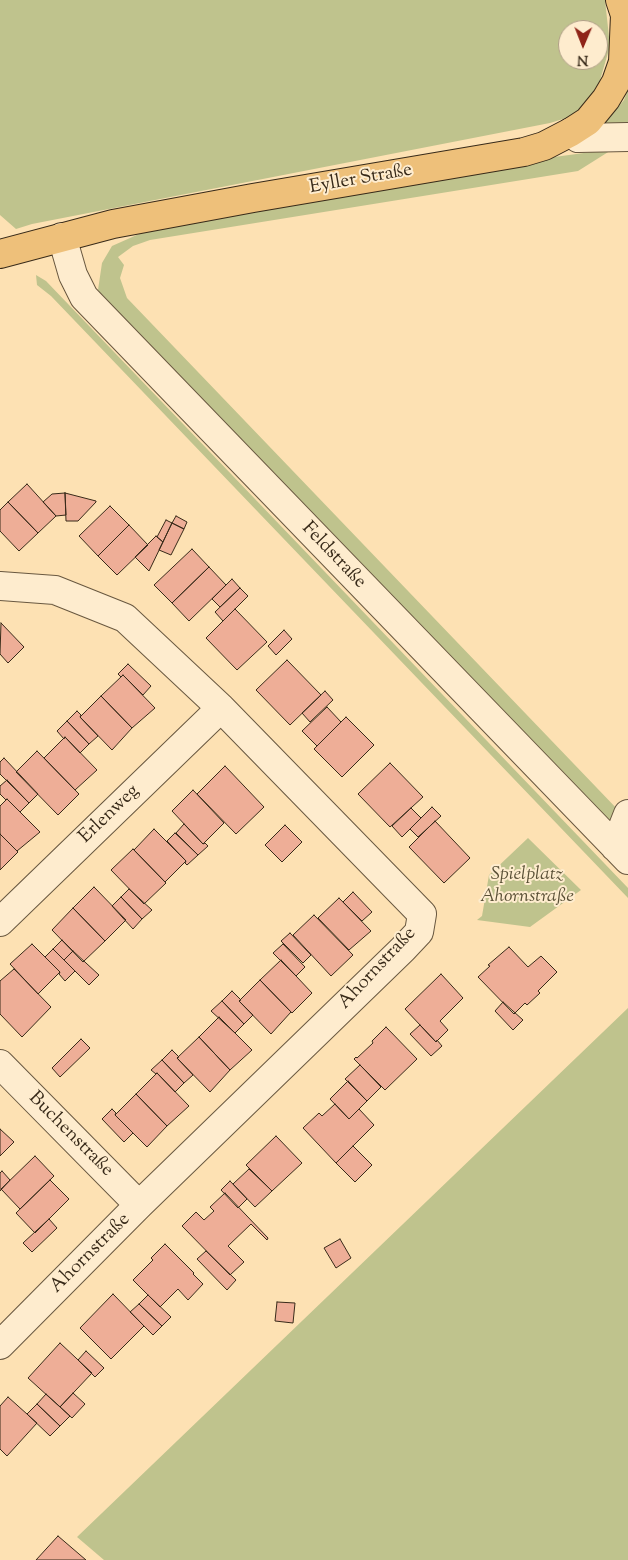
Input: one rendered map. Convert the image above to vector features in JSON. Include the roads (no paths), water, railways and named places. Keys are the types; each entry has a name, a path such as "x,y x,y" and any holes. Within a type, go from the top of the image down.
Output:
{"main road":[{"name":"Eyller Straße","path":"0,254 113,224 524,152 544,146 588,121 606,99 616,82 624,62 625,15 620,0"}],"street":[{"path":"571,132 578,138 628,137"},
{"name":"Feldstraße","path":"62,237 73,275 84,297 621,854"},
{"name":"Ahornstraße","path":"0,586 55,590 125,618 221,708 422,914 419,932 403,949 139,1206 0,1345"},
{"name":"Erlenweg","path":"0,922 221,708"},
{"path":"621,854 628,814"},
{"name":"Buchenstraße","path":"0,1064 139,1206"}],"park label":[{"name":"Spielplatz Ahornstraße","path":"527,887"}]}
